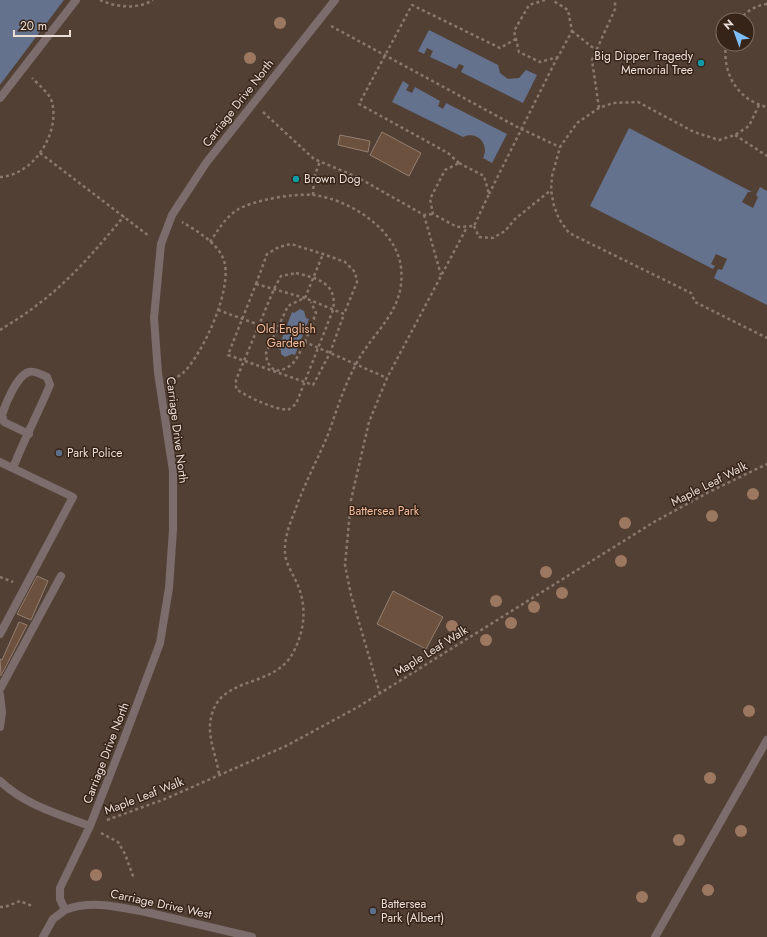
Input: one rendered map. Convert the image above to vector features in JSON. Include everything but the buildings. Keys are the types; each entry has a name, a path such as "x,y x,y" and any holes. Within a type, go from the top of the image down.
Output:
{"street":[{"path":"0,98 23,66 76,0"},
{"name":"Carriage Drive North","path":"65,910 60,899 60,888 90,826 160,643 169,588 173,471 160,385 154,318 161,244 172,215 206,163 335,0"},
{"path":"13,468 29,434 50,385 47,377 34,372 29,372 23,376 13,389 2,415 4,422 29,434"},
{"path":"0,462 72,496 0,634"},
{"path":"0,689 60,576"},
{"path":"0,695 2,712 0,728"},
{"path":"655,937 767,740"},
{"path":"0,781 13,793 36,805 90,826"},
{"name":"Carriage Drive West","path":"65,910 74,906 100,904 252,937"},
{"path":"43,937 54,919 65,910"}],"path":[{"path":"100,0 113,6 132,7 153,0"},
{"path":"545,0 529,5 514,31 519,52 540,62 558,57"},
{"path":"551,190 515,219 505,232 493,238 479,237 474,226 521,129 572,31 568,10 552,0"},
{"path":"599,108 592,60 615,9 615,0"},
{"path":"748,12 760,5 767,4"},
{"path":"489,194 484,176 459,163 448,153 359,104 412,5 500,48 516,39"},
{"path":"572,31 596,51"},
{"path":"342,32 521,129 560,147"},
{"path":"726,52 725,64 731,81 743,96 767,108"},
{"path":"0,177 6,176 26,167 40,153 49,139 53,120 52,100 23,66"},
{"path":"759,105 749,126 735,135 719,140 694,132 638,102 613,103 599,108 577,124 560,147 551,190 554,206 559,219 569,233 691,293 695,302 767,338"},
{"path":"253,103 314,159 357,177 424,215 433,214 457,227 474,226"},
{"path":"735,135 767,156"},
{"path":"40,153 161,244"},
{"path":"313,195 314,178 320,162"},
{"path":"433,214 430,199 445,170 459,163"},
{"path":"210,242 221,225 236,211 251,203 313,195 351,208 370,219 388,234 399,254 402,288 395,308 356,364 336,410 329,432 296,505 284,554 304,602 305,616 300,636 294,651 285,664 269,676 250,683 238,685 218,700 212,714 210,728 219,774"},
{"path":"160,385 182,374 198,354 208,338 226,281 223,259 210,242 172,215"},
{"path":"424,215 441,275"},
{"path":"0,330 34,308 61,284 88,257 124,216"},
{"path":"380,694 351,596 346,565 351,500 369,422 387,378 467,227"},
{"path":"292,244 323,254 345,262 354,272 357,282 330,353 314,385 228,355 267,254 279,247 292,244"},
{"path":"305,298 312,277 323,254"},
{"path":"296,273 312,277 321,281 332,290 335,299 296,404 288,410 279,409 236,390 236,380 244,360 274,289 282,276 296,273"},
{"path":"256,284 305,298 344,314"},
{"path":"305,298 313,303 316,313 296,360 285,370 275,371 267,362 266,353 288,306 299,299 305,298"},
{"path":"218,310 276,331"},
{"path":"304,342 387,378"},
{"name":"Maple Leaf Walk","path":"90,826 165,799 219,774 286,746 380,694 654,522 709,492 767,464"},
{"path":"90,826 118,842 125,854 134,879"},
{"path":"0,907 5,907 20,901 32,906"}],"green space":[{"name":"Battersea Park","path":"64,0 767,0 767,937 0,937 0,85"}],"water":[{"path":"0,0 64,0 0,85"},
{"path":"429,30 498,65 500,73 508,79 519,78 526,70 537,75 523,103 461,72 464,66 459,64 456,69 430,57 433,51 427,48 424,54 418,51"},
{"path":"403,81 409,85 406,90 412,93 415,87 440,101 438,106 443,109 446,103 507,134 492,163 483,158 485,148 481,140 477,137 468,135 463,137 392,102"},
{"path":"629,128 752,192 748,192 742,202 753,208 758,197 756,195 760,187 767,191 767,305 714,278 718,269 722,270 727,259 716,254 711,264 715,266 713,269 590,206"},
{"path":"300,309 304,311 306,318 309,319 295,355 292,354 285,357 281,354 281,350 278,349 292,312 294,313"}],"place":[{"name":"Big Dipper Tragedy Memorial Tree","path":"701,63"},
{"name":"Brown Dog","path":"296,179"},
{"name":"Park Police","path":"59,453"},
{"name":"Battersea Park (Albert)","path":"373,911"}],"park label":[{"name":"Old English Garden","path":"286,336"}]}
